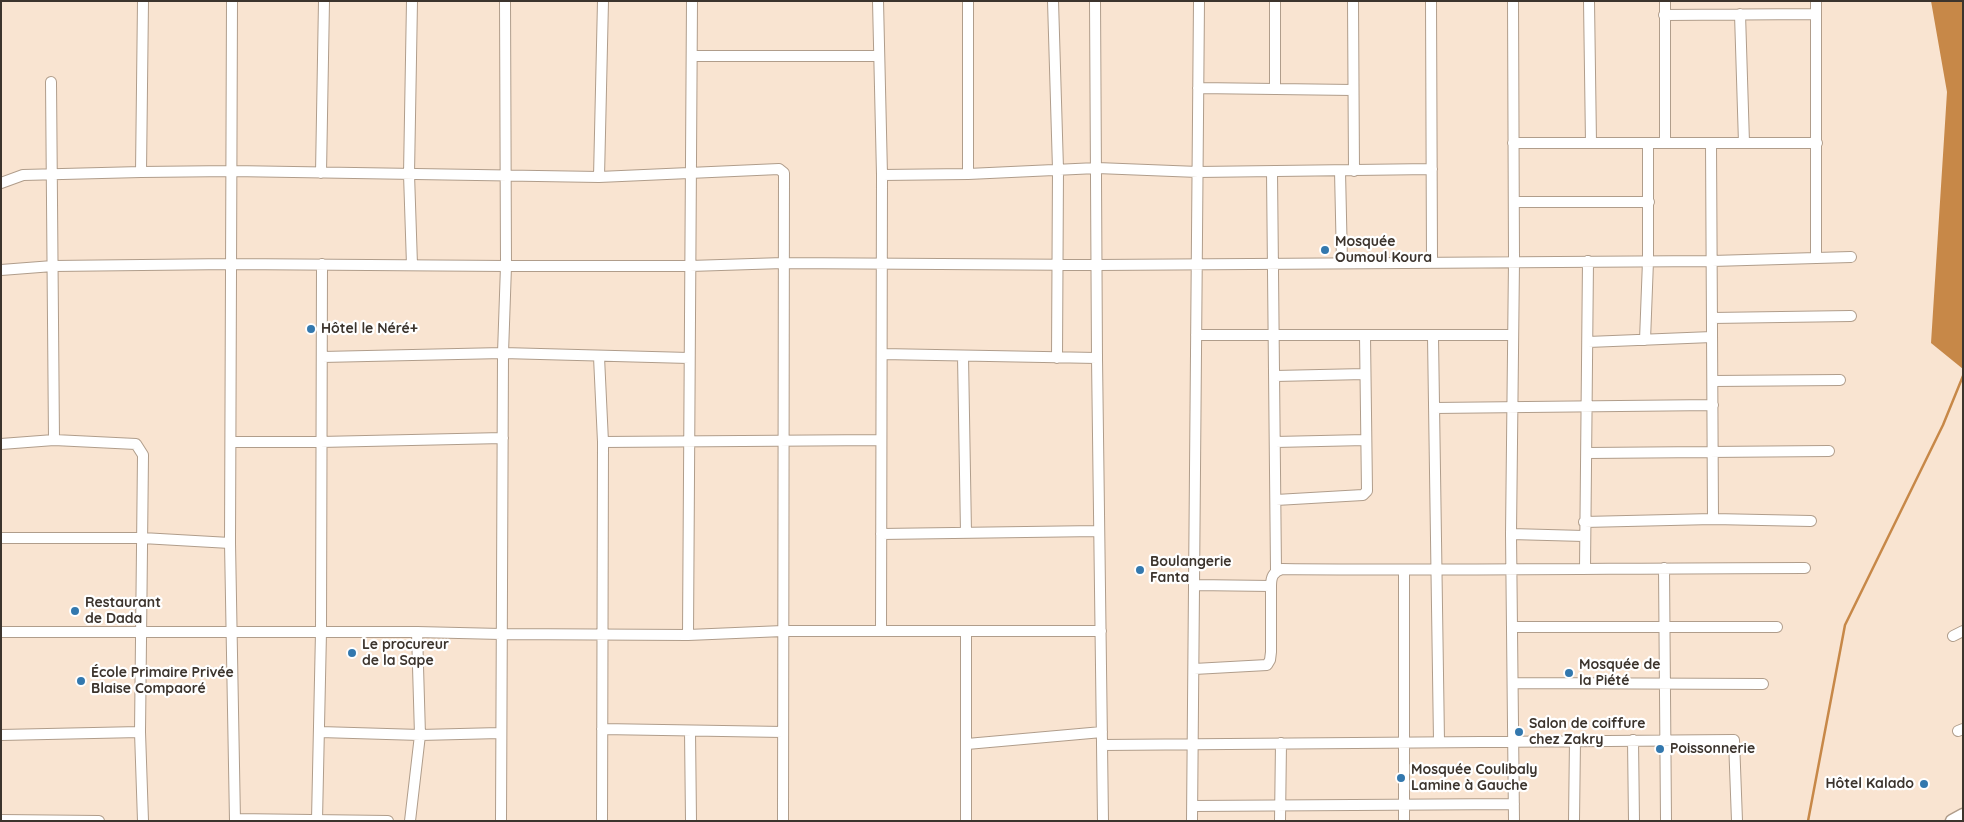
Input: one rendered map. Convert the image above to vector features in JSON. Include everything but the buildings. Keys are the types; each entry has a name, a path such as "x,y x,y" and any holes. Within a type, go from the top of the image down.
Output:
{"street":[{"path":"141,172 143,1"},
{"path":"232,1 232,442 230,543 235,820 388,821"},
{"path":"321,173 324,1"},
{"path":"412,1 409,174 412,264"},
{"path":"501,821 503,353 506,266 505,1"},
{"path":"599,177 603,1"},
{"path":"688,635 692,1"},
{"path":"878,1 882,175 882,631"},
{"path":"968,1 968,174"},
{"path":"1053,1 1058,169 1057,358"},
{"path":"1096,1 1098,531 1103,821"},
{"path":"1192,821 1199,1"},
{"path":"1274,88 1275,1"},
{"path":"1353,1 1354,171"},
{"path":"1431,1 1432,262"},
{"path":"1513,1 1514,261 1511,534 1514,821"},
{"path":"1589,1 1591,143"},
{"path":"1664,1 1665,143"},
{"path":"1816,1 1816,258"},
{"path":"1740,14 1744,143"},
{"path":"1664,15 1816,14"},
{"path":"692,56 879,56"},
{"path":"51,82 54,440"},
{"path":"1198,88 1353,90"},
{"path":"1513,143 1817,143"},
{"path":"1645,340 1649,202 1648,143"},
{"path":"1711,143 1713,520"},
{"path":"882,175 968,174 1097,168 1198,172 1432,169"},
{"path":"1,183 23,175 52,173 232,171 599,177 778,169 784,173 783,821"},
{"path":"1340,171 1342,262"},
{"path":"1194,669 1267,665 1270,660 1271,578 1276,571 1272,172"},
{"path":"1514,202 1649,202"},
{"path":"1,270 53,266 231,264 690,266 784,263 882,263 1096,265 1588,260 1712,261 1851,257"},
{"path":"1585,568 1588,260"},
{"path":"317,820 321,632 320,442 322,264"},
{"path":"1712,318 1851,316"},
{"path":"1196,335 1513,335"},
{"path":"1276,500 1363,495 1367,491 1365,336"},
{"path":"1433,336 1438,741"},
{"path":"1588,342 1712,336"},
{"path":"322,357 503,353 689,358"},
{"path":"882,354 1097,358"},
{"path":"963,356 966,533"},
{"path":"600,357 602,442 602,821"},
{"path":"1275,376 1365,374"},
{"path":"1713,381 1840,380"},
{"path":"1434,408 1713,405"},
{"path":"232,442 503,438"},
{"path":"1,444 54,440 136,444 143,456 140,732 143,821"},
{"path":"602,442 882,440"},
{"path":"1275,442 1366,440"},
{"path":"1587,453 1829,450"},
{"path":"1584,522 1811,521"},
{"path":"881,534 1098,531"},
{"path":"1511,534 1584,536"},
{"path":"1,538 142,538 230,543"},
{"path":"1664,568 1666,821"},
{"path":"1276,571 1282,569 1805,568"},
{"path":"1404,570 1404,821"},
{"path":"1194,585 1271,586"},
{"path":"1512,626 1777,627"},
{"path":"1953,636 1963,630"},
{"path":"1,632 417,632 688,635 783,631 1101,631"},
{"path":"966,631 966,821"},
{"path":"410,821 420,735 417,632"},
{"path":"1513,683 1763,684"},
{"path":"602,729 784,732"},
{"path":"690,731 691,821"},
{"path":"1,735 140,732"},
{"path":"320,732 420,735 500,733"},
{"path":"967,744 1102,732"},
{"path":"1574,740 1574,821"},
{"path":"1633,740 1634,821"},
{"path":"1102,745 1404,741 1734,740 1737,821"},
{"path":"1280,821 1281,742"},
{"path":"1193,806 1514,804"},
{"path":"1,820 99,821"}],"shaded area":[{"path":"1931,1 1963,1 1963,369 1931,343 1947,92"}],"waterway":[{"path":"1808,821 1845,625 1943,425 1963,376"}],"place":[{"name":"Mosquée Oumoul Koura","path":"1325,250"},
{"name":"Hôtel le Néré+","path":"311,329"},
{"name":"Boulangerie Fanta","path":"1140,570"},
{"name":"Restaurant de Dada","path":"75,611"},
{"name":"Le procureur de la Sape","path":"352,653"},
{"name":"Mosquée de la Piété","path":"1569,673"},
{"name":"École Primaire Privée Blaise Compaoré","path":"81,681"},
{"name":"Salon de coiffure chez Zakry","path":"1519,732"},
{"name":"Poissonnerie","path":"1660,749"},
{"name":"Mosquée Coulibaly Lamine à Gauche","path":"1401,778"},
{"name":"Hôtel Kalado","path":"1924,784"}]}
